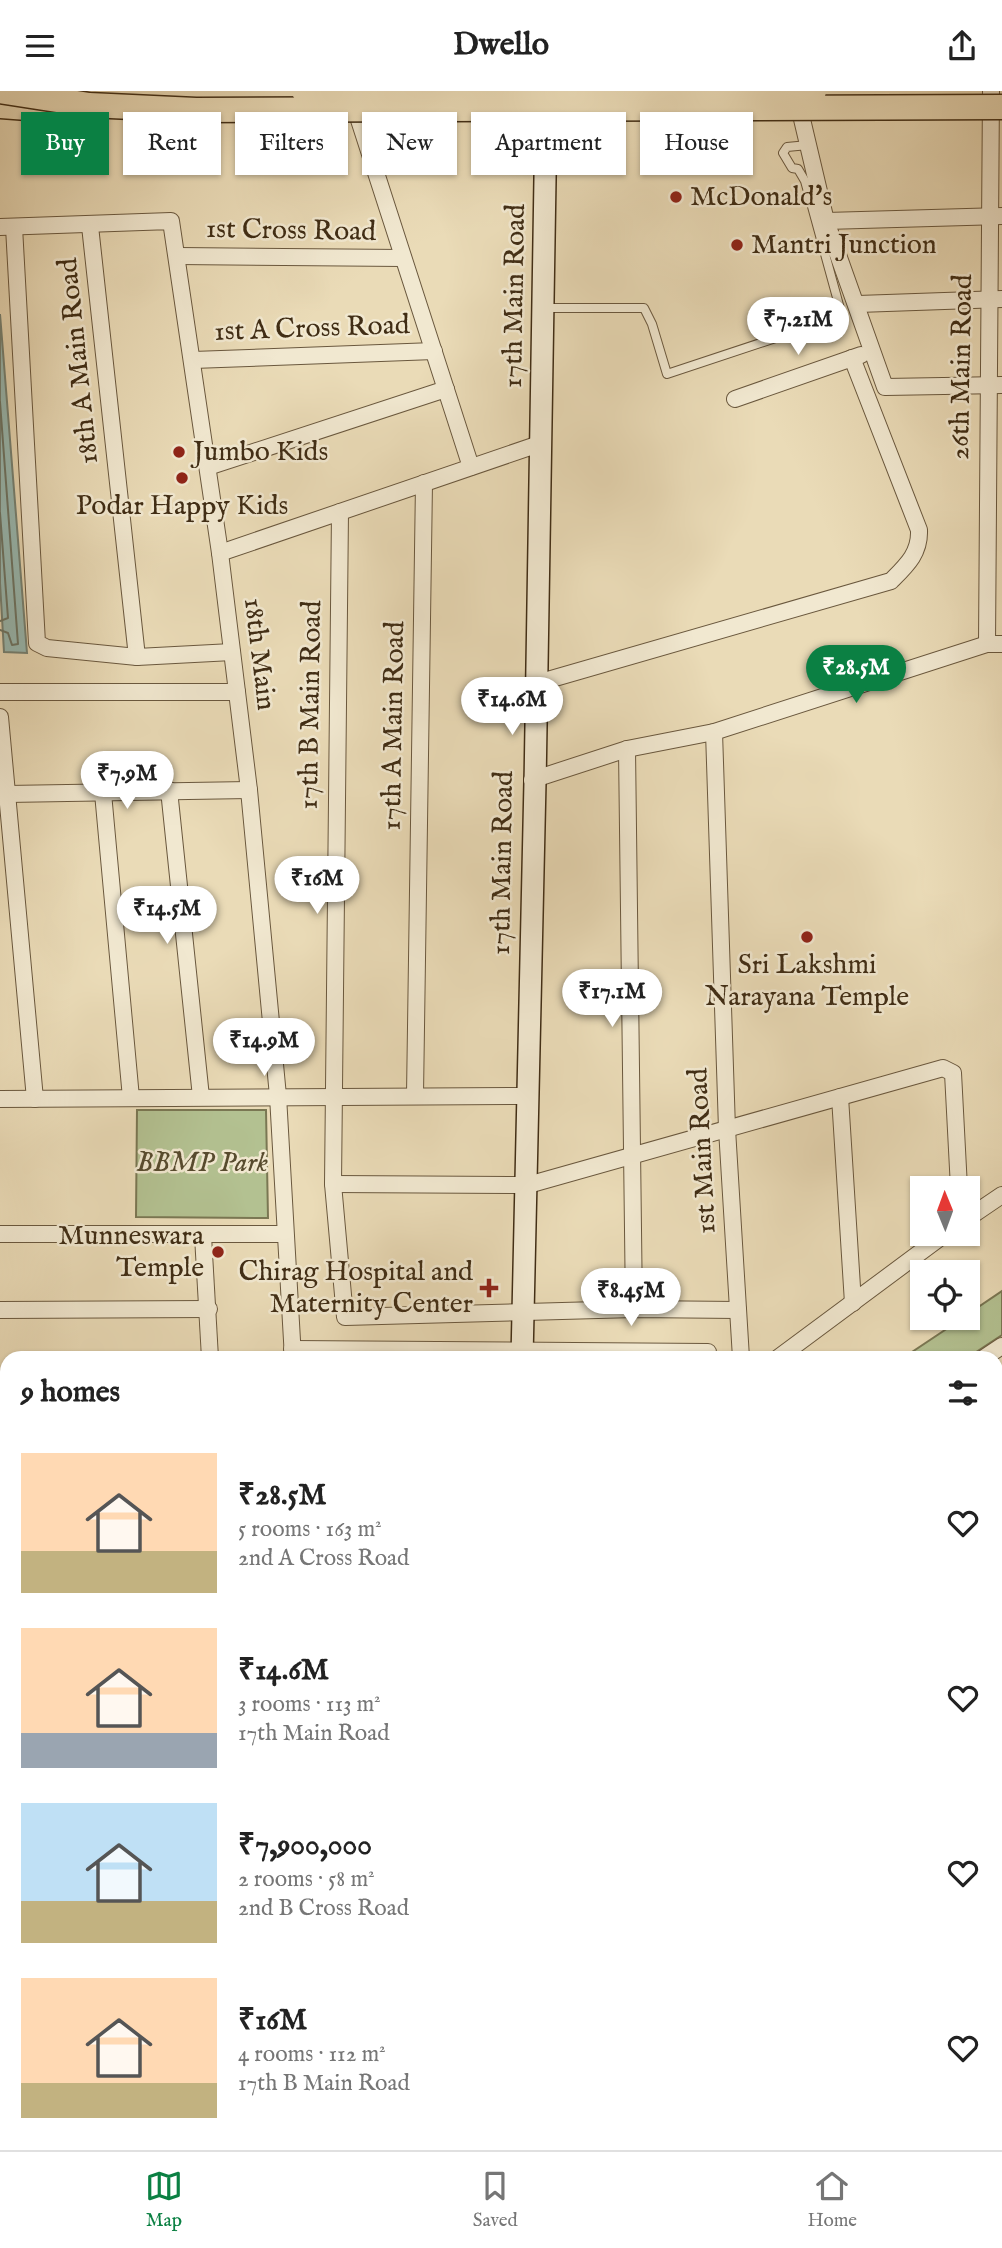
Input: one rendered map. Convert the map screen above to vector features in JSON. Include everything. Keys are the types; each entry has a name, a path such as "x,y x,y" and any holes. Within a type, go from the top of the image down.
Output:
{"main road":[{"path":"0,91 89,105 195,110 998,103"},
{"path":"304,91 998,103"},
{"path":"626,113 801,103 998,103"},
{"path":"0,106 154,118 471,119"}],"street":[{"path":"801,103 826,221 859,307 885,387 995,385"},
{"name":"26th Main Road","path":"995,644 998,103"},
{"path":"359,120 471,467"},
{"name":"17th Main Road","path":"522,1351 528,1185 527,1096 545,175"},
{"path":"826,221 996,216"},
{"name":"18th Main","path":"90,226 171,221 178,256 220,554 249,790 278,1096 293,1351"},
{"path":"90,226 7,227 37,643 47,649 137,657 232,652"},
{"name":"18th A Main Road","path":"90,226 137,657"},
{"name":"1st Cross Road","path":"178,256 403,258"},
{"path":"859,307 996,299"},
{"path":"735,399 873,350"},
{"name":"1st A Cross Road","path":"193,360 434,351"},
{"path":"534,684 891,581 911,561 920,545 919,530 852,358"},
{"path":"208,467 446,389"},
{"path":"220,554 539,444"},
{"name":"17th A Main Road","path":"415,1095 424,483"},
{"name":"17th B Main Road","path":"340,512 333,1184 345,1317 524,1311"},
{"path":"533,780 626,749 713,732 995,644"},
{"path":"0,692 237,692"},
{"path":"0,717 35,1100"},
{"name":"1st Main Road","path":"713,732 727,1129 741,1351"},
{"path":"626,749 634,1309"},
{"path":"169,790 201,1097"},
{"path":"7,794 249,790"},
{"path":"103,793 131,1098"},
{"path":"333,1184 528,1185 943,1068 953,1073 958,1176"},
{"path":"0,1099 527,1096"},
{"path":"840,1097 853,1303"},
{"path":"980,1212 999,1203"},
{"path":"0,1234 285,1234"},
{"path":"203,1236 210,1351"},
{"path":"788,1351 929,1246"},
{"path":"0,1310 209,1309"},
{"path":"524,1311 738,1310"}],"lane":[{"path":"808,145 787,147 783,153 792,168 798,169 805,181 842,316"},
{"path":"543,308 644,308 652,324 667,374 842,316 859,307"}],"green space":[{"name":"BBMP Park","path":"137,1110 266,1110 268,1218 136,1217"},
{"path":"1002,1291 1002,1335 978,1351 914,1351 945,1330 980,1330 980,1306"}],"water":[{"path":"0,314 27,653 4,652 0,583"}],"railway":[{"path":"40,91 107,104 192,107 1002,105"}],"place":[{"name":"McDonald's","path":"676,197"},
{"name":"Mantri Junction","path":"737,245"},
{"name":"Jumbo Kids","path":"179,452"},
{"name":"Podar Happy Kids","path":"182,478"},
{"name":"Sri Lakshmi Narayana Temple","path":"807,937"},
{"name":"Munneswara Temple","path":"218,1252"},
{"name":"Chirag Hospital and Maternity Center","path":"489,1288"}]}
